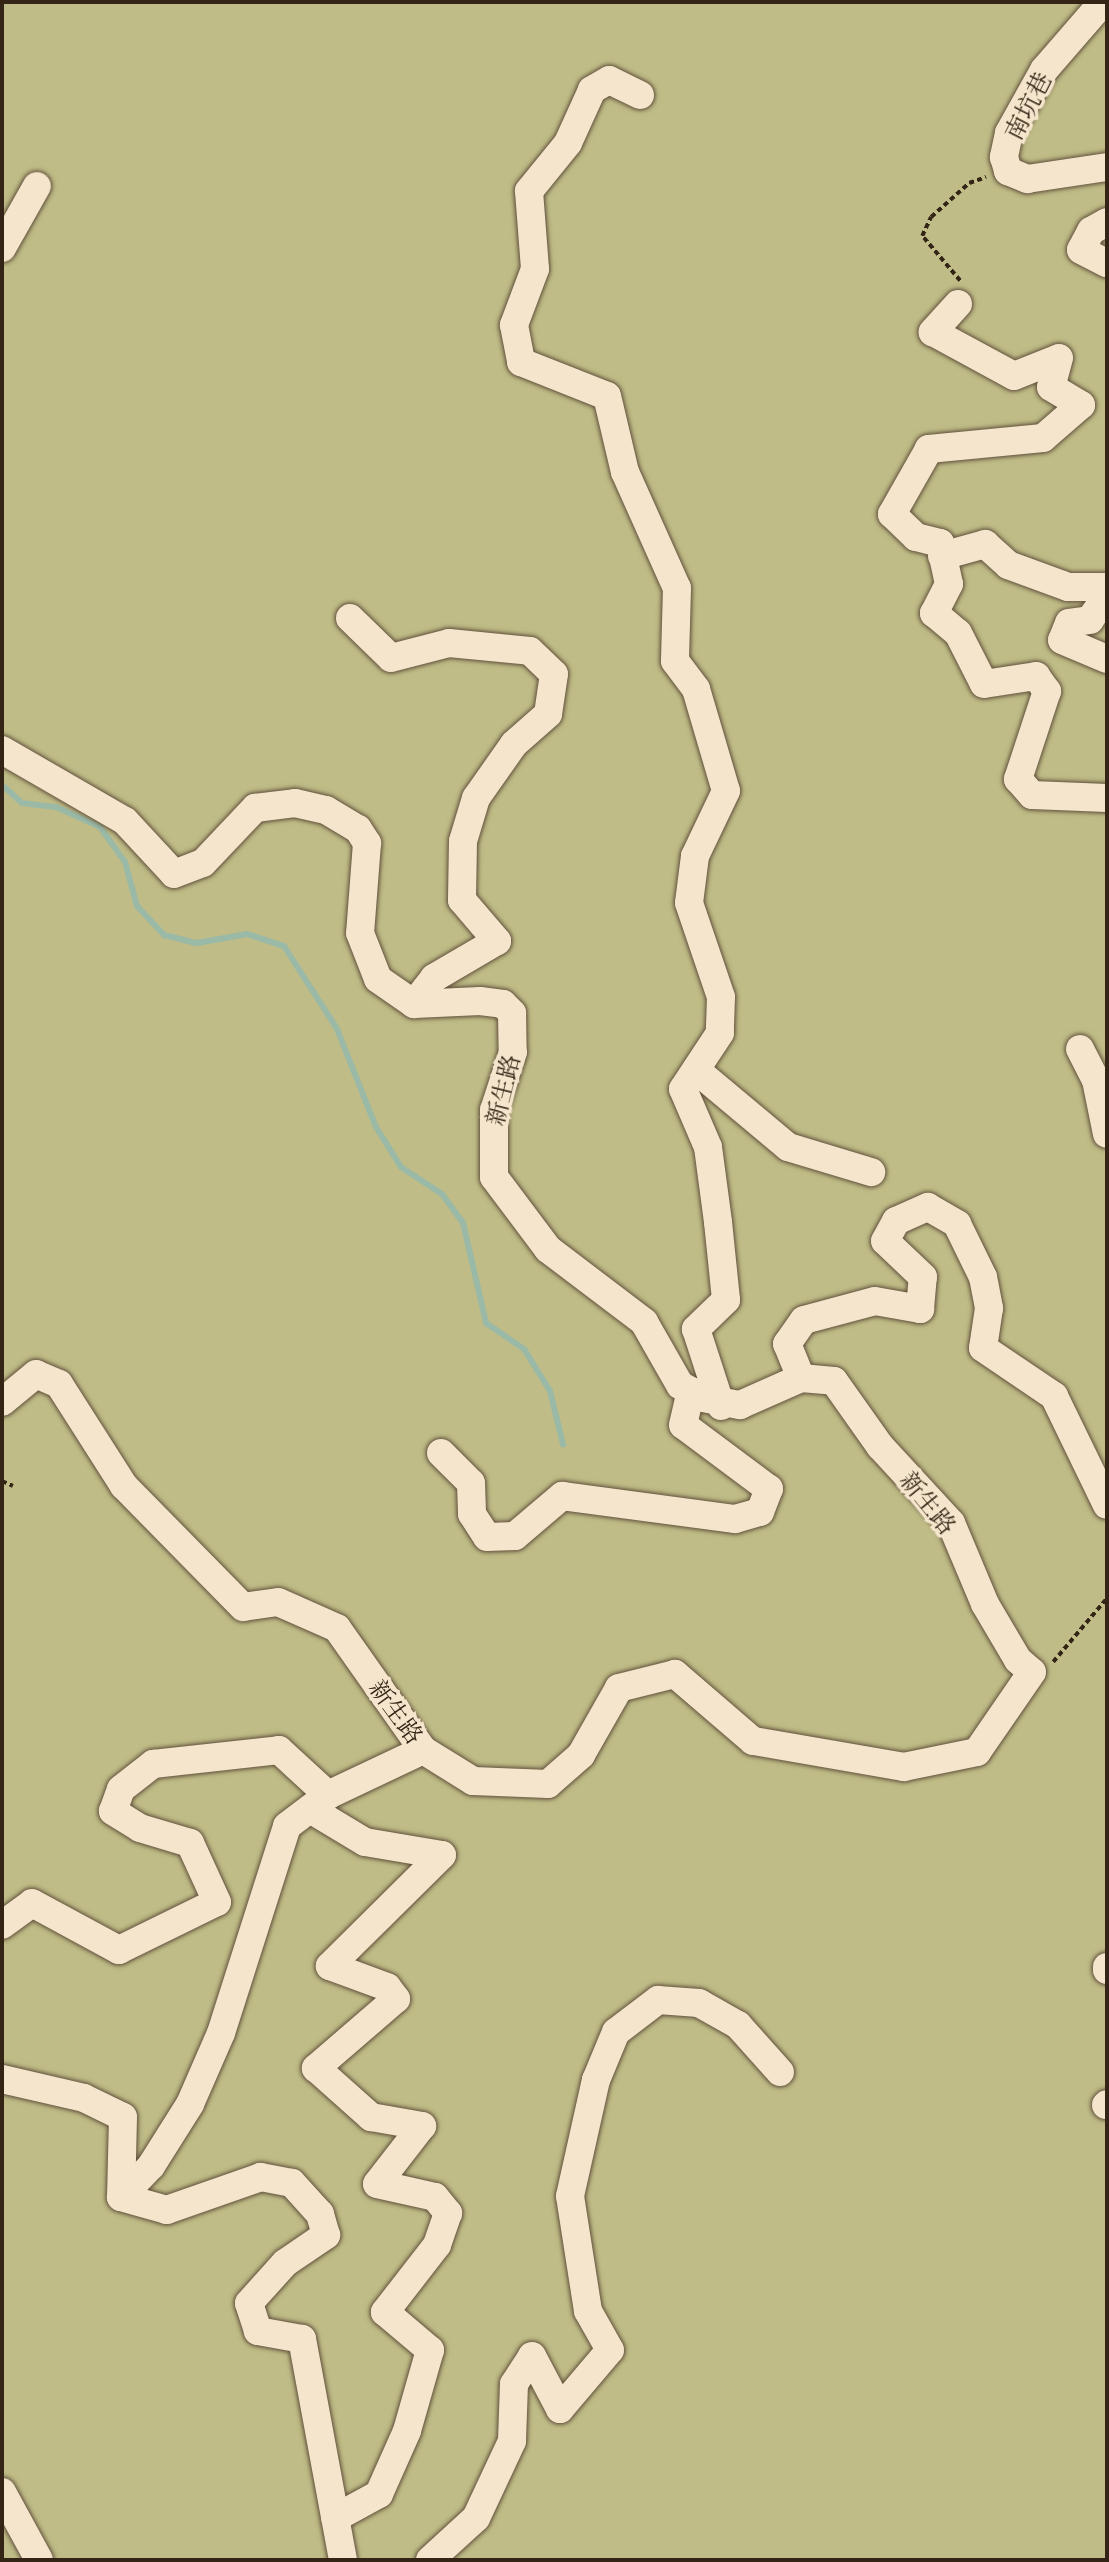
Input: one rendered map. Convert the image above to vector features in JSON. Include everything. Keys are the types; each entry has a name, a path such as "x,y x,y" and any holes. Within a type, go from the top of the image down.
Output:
{"street":[{"name":"南坑巷","path":"1103,2 1044,70 1009,133 1008,171 1027,179 1107,167"},
{"path":"640,95 609,80 592,90 568,143 529,191 535,269 514,325 521,362 607,396 625,472 677,587 675,661 696,689 726,791 695,856 689,903 721,997 720,1033 683,1089 708,1147 726,1300 696,1329 721,1406 740,1405 801,1378 787,1344 804,1320 875,1301 920,1309 923,1277 885,1241 896,1221 928,1207 957,1224 984,1278 989,1308 984,1348 1054,1396 1107,1505"},
{"path":"2,248 37,186"},
{"path":"1107,222 1091,231 1081,250 1107,262"},
{"path":"962,295 933,332 1014,376 1059,358 1051,387 1081,405 1043,438 929,449 892,514 916,537 940,543 949,584 934,613 958,633 984,684 1036,676 1047,691 1018,779 1032,795 1107,798"},
{"path":"942,556 985,544 1008,565 1068,587 1103,587 1101,604 1090,620 1069,623 1062,640 1107,659"},
{"path":"2,750 125,821 174,874 203,863 254,808 295,803 326,810 358,829 367,844 360,933 378,979 414,1004 434,978 497,941 462,900 463,841 476,798 514,744 548,714 554,674 530,651 449,643 391,658 350,618"},
{"name":"新生路","path":"414,1004 480,1000 503,1004 512,1013 513,1052 494,1110 494,1177 548,1249 644,1322 680,1385 721,1406"},
{"path":"1080,1049 1096,1080 1107,1134"},
{"path":"696,1070 788,1147 871,1172"},
{"name":"新生路","path":"2,1402 36,1374 59,1384 124,1486 243,1607 278,1602 337,1628 423,1750 472,1781 548,1784 581,1755 619,1688 675,1674 753,1741 904,1767 977,1752 1032,1672 1018,1660 985,1604 951,1523 880,1446 834,1381 801,1378"},
{"path":"441,1453 471,1483 472,1514 487,1538 514,1536 562,1496 735,1519 760,1512 769,1489 683,1425 691,1391"},
{"path":"2,1925 32,1903 119,1950 217,1902 190,1843 140,1828 113,1811 121,1789 153,1764 279,1750 319,1802 365,1842 442,1855 330,1966 387,1987 396,1998 316,2067 371,2117 422,2126 377,2184 435,2196 448,2213 437,2245 385,2312 430,2350 407,2431 379,2494 335,2518"},
{"path":"121,2197 150,2166 190,2104 221,2033 287,1826 319,1802 423,1750"},
{"path":"430,2560 476,2518 512,2441 514,2384 532,2356 560,2409 610,2350 589,2311 570,2196 596,2080 616,2032 658,2000 699,2003 738,2025 780,2072"},
{"path":"2,2079 84,2098 123,2117 121,2197"},
{"path":"121,2197 167,2210 261,2177 292,2183 320,2214 326,2235 285,2263 249,2303 258,2330 302,2339 343,2560"},
{"path":"2,2491 39,2560"}],"path":[{"path":"962,295 922,236 932,217 969,183 1008,171"},
{"path":"2,1481 13,1486"},
{"path":"1032,1672 1054,1662 1107,1598"}],"shaded area":[{"path":"2,2 1107,2 1107,2560 2,2560"}],"waterway":[{"path":"2,785 22,803 56,807 100,827 125,862 137,906 164,935 197,943 247,934 284,946 337,1029 376,1127 401,1167 442,1194 463,1223 486,1323 524,1349 550,1391 563,1444"}]}
